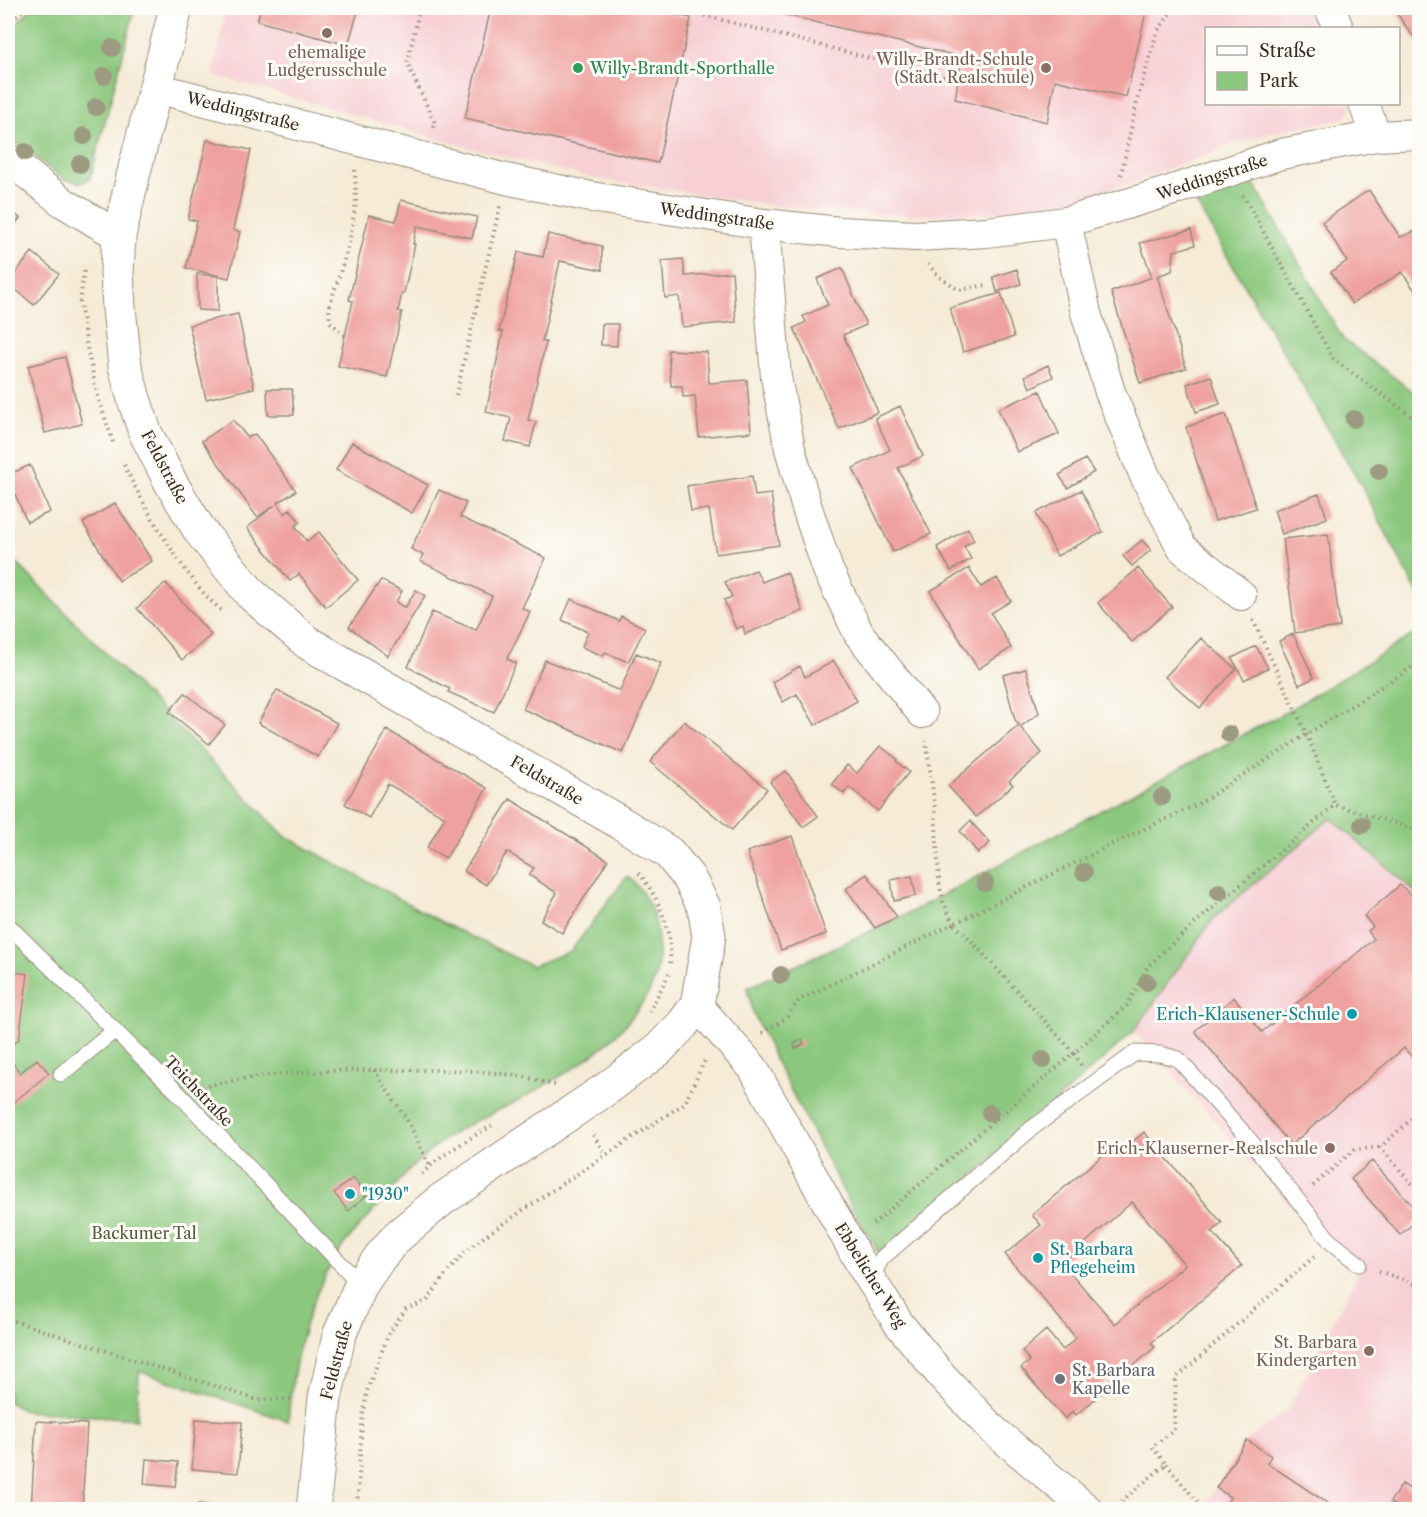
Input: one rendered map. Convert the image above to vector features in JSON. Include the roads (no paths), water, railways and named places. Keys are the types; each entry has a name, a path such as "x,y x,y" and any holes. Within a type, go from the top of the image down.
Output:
{"main road":[{"name":"Feldstraße","path":"176,8 119,236 117,272 118,308 125,366 145,432 171,483 200,531 251,594 308,643 611,817 669,853 689,878 704,907 709,936 697,1005 683,1024 659,1049 609,1087 441,1200 398,1236 380,1257 361,1286 339,1336 325,1398 313,1509"}],"street":[{"path":"1330,8 1338,27"},
{"name":"Weddingstraße","path":"156,88 506,179 591,197 764,224 840,232 916,236 987,232 1066,222 1281,154 1376,136 1419,134"},
{"path":"1364,105 1376,136"},
{"path":"8,159 64,203 119,236"},
{"path":"1066,222 1086,313 1107,380 1145,476 1182,548 1242,595"},
{"path":"764,224 777,377 790,449 806,505 828,570 859,634 922,713"},
{"name":"Ebbelicher Weg","path":"697,1005 722,1051 753,1068 870,1280 899,1324 942,1376 984,1421 1088,1509"}],"lane":[{"name":"Teichstraße","path":"8,925 178,1093 361,1286"},
{"path":"61,1074 114,1031"},
{"path":"870,1280 882,1258 1031,1129 1135,1053 1160,1054 1178,1059 1248,1138 1331,1242 1359,1264"}],"place":[{"name":"ehemalige Ludgerusschule","path":"327,33"},
{"name":"Willy-Brandt-Sporthalle","path":"578,68"},
{"name":"Willy-Brandt-Schule (Städt. Realschule)","path":"1046,68"},
{"name":"Erich-Klausener-Schule","path":"1352,1014"},
{"name":"Erich-Klauserner-Realschule","path":"1330,1148"},
{"name":"\"1930\"","path":"350,1194"},
{"name":"St. Barbara Pflegeheim","path":"1038,1258"},
{"name":"St. Barbara Kindergarten","path":"1369,1351"},
{"name":"St. Barbara Kapelle","path":"1060,1379"}],"park label":[{"name":"Backumer Tal","path":"144,1233"}]}
